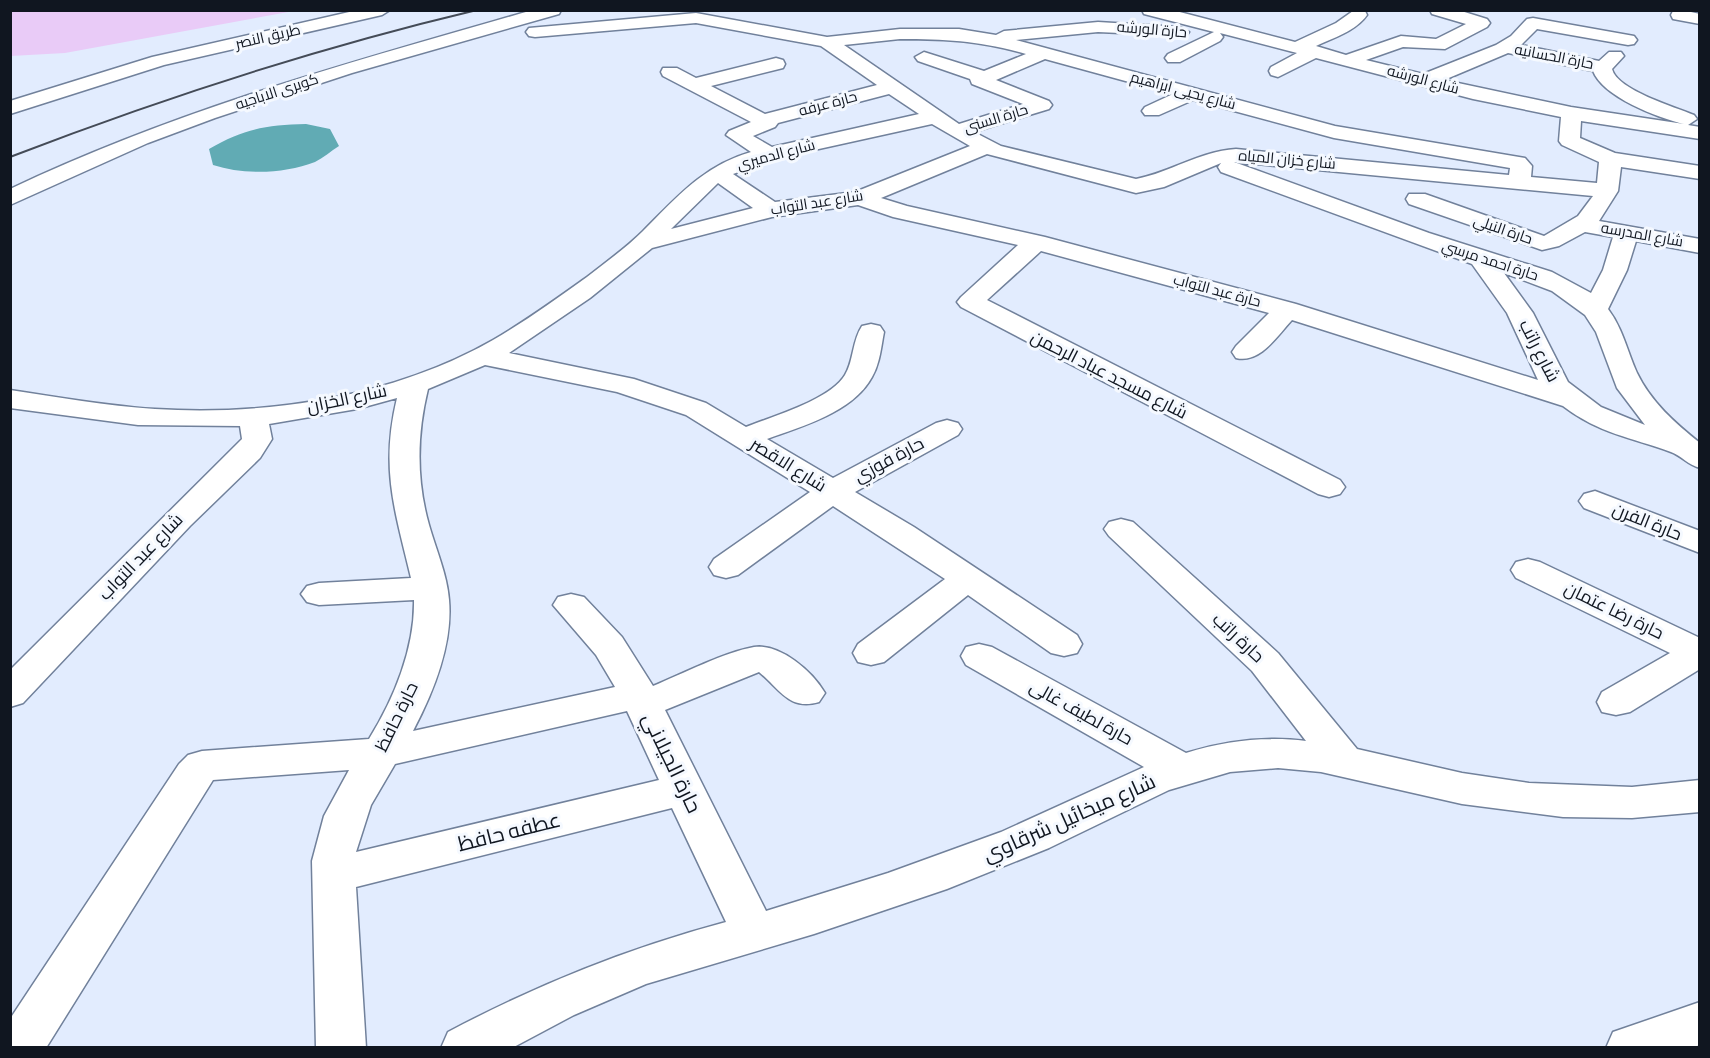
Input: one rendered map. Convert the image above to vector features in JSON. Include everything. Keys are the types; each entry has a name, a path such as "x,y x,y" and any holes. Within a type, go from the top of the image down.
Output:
{"main road":[{"name":"طريق النصر","path":"10,108 133,69 382,10"},
{"name":"كوبرى الاباجيه","path":"48,158 113,132 254,84 510,10"},
{"name":"كوبرى الاباجيه","path":"10,198 93,158 209,114 364,65 553,10"},
{"path":"604,10 603,16 608,19 626,22"},
{"name":"شارع الورشه","path":"1150,10 1425,81 1571,113 1700,133"},
{"path":"1348,60 1401,41 1437,46 1481,22 1438,10"},
{"path":"1278,71 1359,15"},
{"path":"1679,15 1700,19"},
{"path":"1233,31 1247,17"},
{"path":"535,32 626,22 709,19 827,42"},
{"path":"850,38 877,21"},
{"path":"1425,81 1503,48 1517,40 1531,24 1541,23 1628,40"},
{"name":"حارة الورشه","path":"988,38 1098,27 1147,28 1307,49"},
{"name":"شارع يحيى ابراهيم","path":"827,42 850,38 928,33 988,38 1334,132 1518,163 1521,166 1519,182"},
{"name":"حارة الحسانيه","path":"1457,36 1503,48 1609,62 1602,72 1607,80 1700,125"},
{"path":"1174,58 1214,37"},
{"name":"شارع خزان المياه","path":"827,42 956,131 986,147 1112,182 1136,186 1156,182 1206,160 1236,155 1607,191"},
{"path":"924,57 983,77 1044,53"},
{"name":"طريق النصر","path":"10,119 189,55"},
{"path":"694,84 776,64"},
{"path":"670,72 764,120"},
{"name":"حارة السنى","path":"956,131 1042,105 979,80 983,77"},
{"path":"1152,111 1228,83"},
{"name":"حارة عرفه","path":"770,154 736,135 768,124 764,120 893,87"},
{"path":"1571,113 1568,139 1610,159 1700,173"},
{"name":"شارع الدميري","path":"643,244 673,213 718,173 770,154 935,117"},
{"path":"1363,167 1381,141 1402,127"},
{"name":"شارع عبد التواب","path":"643,244 771,210 860,198 986,147"},
{"name":"حارة النيلي","path":"1417,198 1542,243 1550,242 1584,225 1607,191 1610,183 1610,159"},
{"name":"حارة احمد مرسي","path":"1206,160 1283,186 1450,249 1512,266 1560,285 1595,310 1612,336 1623,372 1633,392 1650,414 1692,453"},
{"path":"718,173 771,210"},
{"name":"حارة عبد التواب","path":"860,198 924,218 1036,242 1287,310 1569,399"},
{"name":"شارع المدرسه","path":"1584,225 1700,246"},
{"path":"1595,310 1615,270 1626,233"},
{"name":"شارع مسجد عباد الرحمن","path":"1036,242 970,302 1329,487"},
{"name":"شارع الخزان","path":"10,399 156,418 253,417 339,403 415,383 482,356 541,321 643,244"},
{"name":"شارع راتب","path":"1480,257 1520,313 1548,375 1569,399 1619,427 1692,453"},
{"path":"1246,352 1287,310"},
{"path":"744,438 826,403 846,392 858,378 871,332"},
{"name":"شارع الاقصر","path":"482,356 624,385 661,395 696,409 902,534 1064,644"},
{"name":"حارة حافظ","path":"341,1047 333,875 336,842 346,810 381,753 409,700 424,653 432,609 429,588 411,519 404,471 404,426 415,383"},
{"name":"شارع عبد التواب","path":"10,694 178,519 249,452 257,439 253,417"},
{"name":"حارة فوزي","path":"726,567 831,492 947,429"},
{"name":"حارة الفرن","path":"1595,501 1700,543"},
{"name":"حارة راتب","path":"1121,529 1264,662 1342,759"},
{"name":"حارة رضا عتمان","path":"1528,570 1700,653"},
{"path":"871,652 967,579"},
{"path":"319,594 429,588"},
{"name":"حارة الجيلاني","path":"571,605 609,646 642,700 754,933"},
{"path":"1616,702 1700,653"},
{"name":"حارة لطيف غالى","path":"979,656 1183,770"},
{"path":"19,1047 193,775 202,766 381,753 642,700 756,660 772,663 806,693"},
{"name":"شارع ميخائيل شرقاوي","path":"465,1047 550,1003 652,962 837,908 989,854 1059,825 1107,799 1210,761 1251,754 1296,753 1342,759 1427,781 1521,798 1613,803 1700,796"},
{"name":"عطفه حافظ","path":"333,875 685,789"},
{"path":"1630,1047 1700,1023"}],"shaded area":[{"path":"11,10 294,11 65,53 11,56"}],"water":[{"path":"306,124 330,129 339,146 315,162 277,171 251,172 213,165 209,149 233,137 255,129"}],"railway":[{"path":"10,157 125,114 241,76 358,41 477,10"}]}
